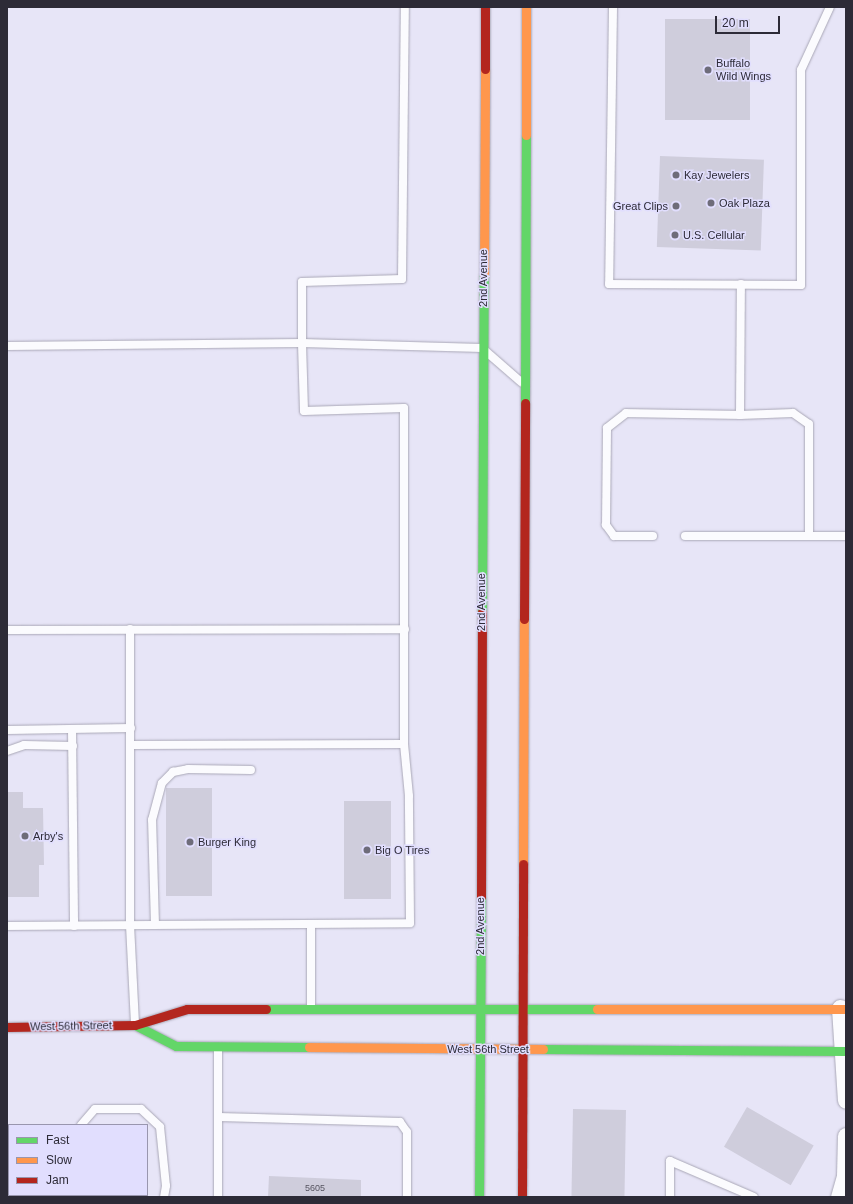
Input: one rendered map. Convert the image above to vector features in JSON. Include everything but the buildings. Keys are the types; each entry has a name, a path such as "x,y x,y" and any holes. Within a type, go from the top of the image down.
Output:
{"main road":[{"name":"2nd Avenue","path":"480,1197 479,1049 485,7"},
{"path":"522,1197 526,7"},
{"name":"West 56th Street","path":"7,1027 135,1025 187,1009 311,1007 843,1008"},
{"name":"West 56th Street","path":"135,1025 176,1046 218,1048 845,1051"}],"street":[{"path":"843,1008 846,1100"},
{"path":"839,1197 845,1176 846,1136"}],"lane":[{"path":"7,926 410,924 409,796 404,744 404,408 304,411 302,343 302,282 402,279 405,7"},
{"path":"613,7 609,284 801,285 801,70 830,7"},
{"path":"740,414 741,284"},
{"path":"7,346 302,343 482,348 525,386"},
{"path":"652,536 614,536 606,525 607,428 626,413 793,413 809,424 809,536"},
{"path":"685,536 846,536"},
{"path":"130,629 130,925 135,1025"},
{"path":"7,630 405,629"},
{"path":"7,730 131,728"},
{"path":"72,729 74,926"},
{"path":"130,745 404,744"},
{"path":"7,751 24,745 73,746"},
{"path":"155,925 152,820 162,783 173,772 188,768 251,770"},
{"path":"311,924 311,1007"},
{"path":"218,1048 220,1117 218,1197"},
{"path":"82,1124 95,1110 141,1110 160,1127 166,1186 164,1197"},
{"path":"220,1117 400,1122 407,1132 407,1197"},
{"path":"670,1197 670,1161 754,1197"}],"traffic: fast":[{"path":"525,403 526,135"},
{"path":"482,612 484,275"},
{"path":"479,1197 481,897"},
{"path":"266,1009 597,1009"},
{"path":"135,1025 176,1046 309,1047"},
{"path":"543,1049 846,1051"}],"traffic: slow":[{"path":"526,7 526,135"},
{"path":"484,275 485,69"},
{"path":"523,864 524,619"},
{"path":"597,1009 846,1009"},
{"path":"309,1047 543,1049"}],"traffic: jam":[{"path":"485,7 485,69"},
{"path":"524,619 525,403"},
{"path":"481,897 482,612"},
{"path":"522,1197 523,864"},
{"path":"7,1027 135,1025 187,1009 266,1009"}],"place":[{"name":"Buffalo Wild Wings","path":"708,70"},
{"name":"Kay Jewelers","path":"676,175"},
{"name":"Oak Plaza","path":"711,203"},
{"name":"Great Clips","path":"676,206"},
{"name":"U.S. Cellular","path":"675,235"},
{"name":"Arby's","path":"25,836"},
{"name":"Burger King","path":"190,842"},
{"name":"Big O Tires","path":"367,850"}]}
